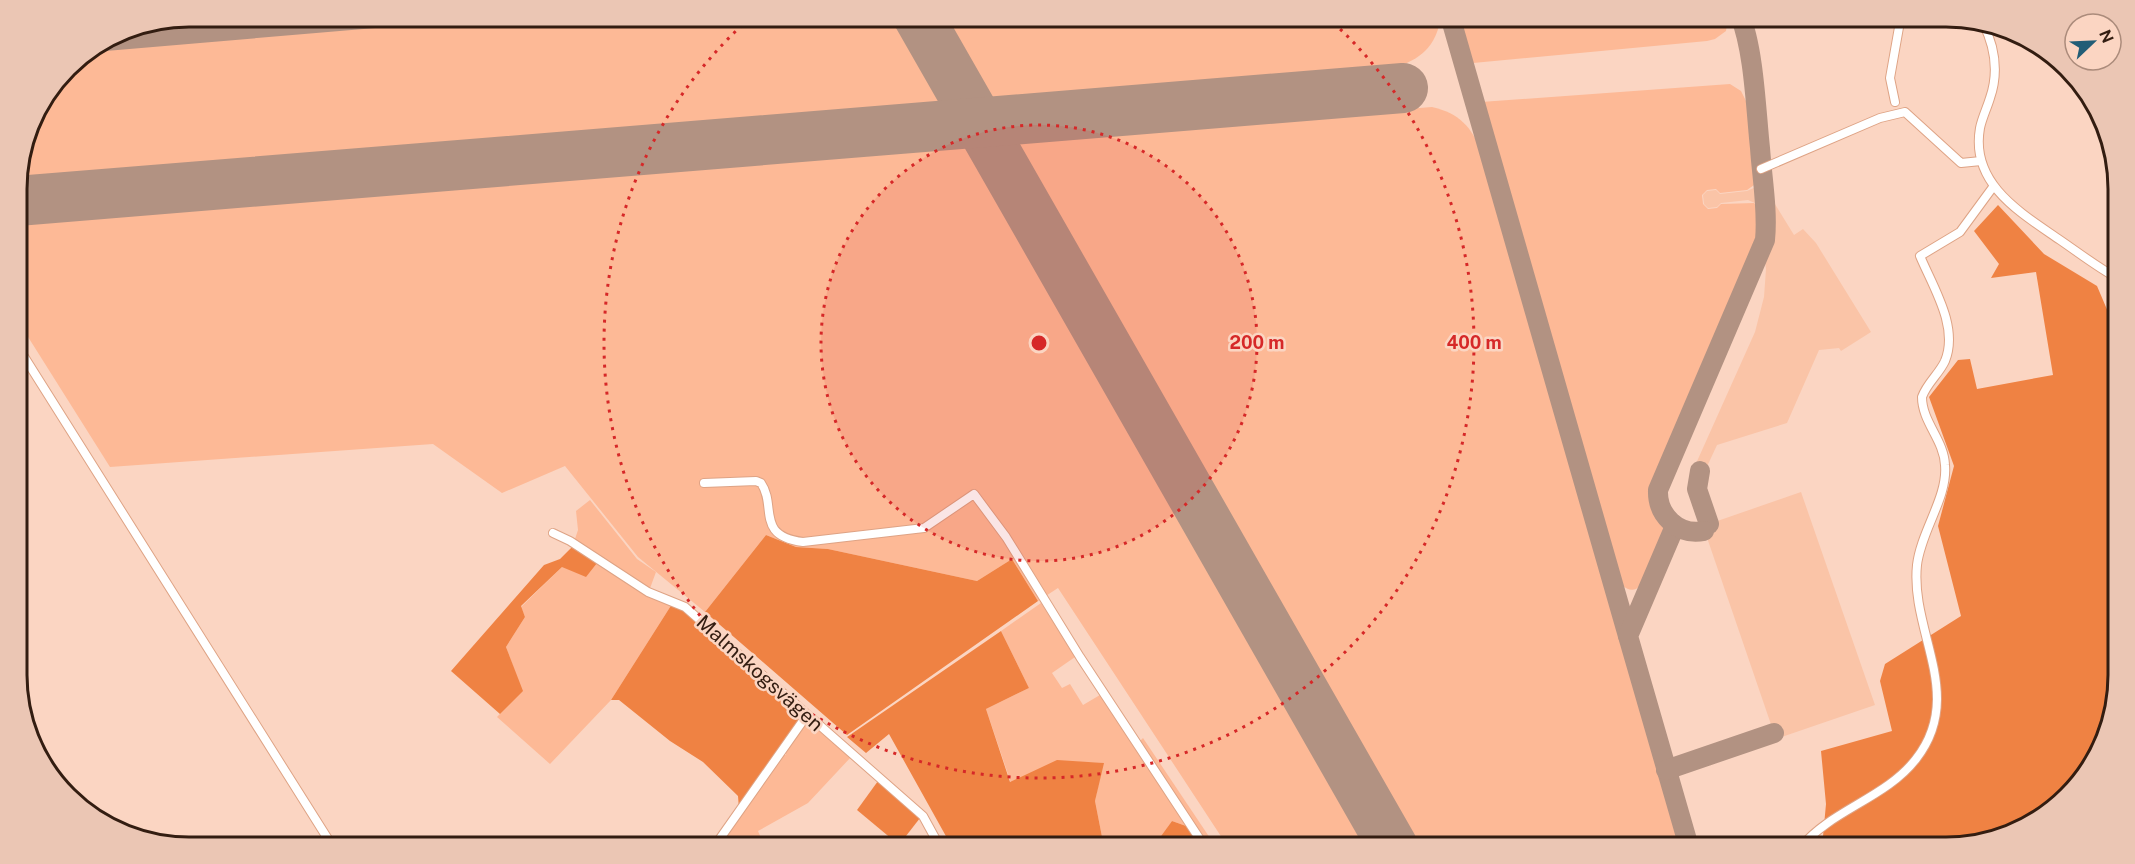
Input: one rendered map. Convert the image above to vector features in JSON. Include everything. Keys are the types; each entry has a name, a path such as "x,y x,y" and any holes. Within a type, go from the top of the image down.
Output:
{"street":[{"path":"1896,102 1890,78 1899,27"},
{"path":"1987,33 1992,44 1996,69 1991,97 1979,130 1981,161 1993,187 2032,223 2108,272"},
{"path":"1761,169 1880,118 1905,112 1961,163 1981,161"},
{"path":"1812,837 1904,772 1916,760 1930,734 1938,687 1920,601 1917,568 1923,536 1944,483 1945,465 1941,448 1926,419 1922,397 1943,365 1949,337 1944,315 1920,256 1960,232 1993,187"},
{"path":"27,361 326,837"},
{"path":"704,483 761,483 773,526 785,537 803,542 924,528 974,494 1006,537 1080,657 1199,837"},
{"name":"Malmskogsvägen","path":"553,533 570,541 648,592 685,607 923,816 935,837"},
{"path":"721,837 807,715"}],"shaded area":[{"path":"356,27 899,27 941,101 940,104 27,179 39,127 54,99 82,67 113,46"},
{"path":"950,27 1438,27 1433,41 1422,53 1400,65 991,100"},
{"path":"1459,27 1727,27 1726,31 1715,39 1707,41 1473,63"},
{"path":"1730,84 1741,91 1747,103 1754,185 1747,190 1720,193 1716,189 1707,190 1702,195 1703,204 1708,209 1717,208 1721,204 1754,203 1757,206 1759,232 1757,244 1654,479 1653,502 1664,527 1663,534 1654,561 1640,586 1631,590 1623,586 1481,102"},
{"path":"1432,107 1450,113 1469,128 1481,152 1679,837 1412,837 1013,140"},
{"path":"1763,123 1770,196 1794,235 1803,229 1816,243 1871,332 1841,351 1839,348 1819,350 1787,423 1717,445 1704,473 1694,468 1755,332 1764,297 1766,269 1757,204 1748,200 1721,203 1717,207 1708,208 1704,204 1703,195 1707,191 1716,190 1720,194 1747,191 1756,187 1751,125"},
{"path":"966,144 1361,837 1221,837 1058,588 1038,601 1012,559 977,581 828,549 796,547 766,535 705,612 638,557 565,466 502,493 433,444 110,467 27,335 27,220"},
{"path":"1998,205 2044,254 2097,286 2108,312 2108,675 2107,696 2102,717 2091,747 2075,774 2045,804 2018,820 1978,834 1957,837 1823,837 1826,804 1821,751 1892,731 1880,681 1885,664 1961,616 1938,526 1954,466 1929,397 1958,360 1970,359 1977,389 2053,375 2036,272 1991,278 1999,264 1974,231"},
{"path":"1801,492 1875,705 1776,739 1703,526"},
{"path":"590,500 637,559 656,572 649,591 574,542 578,530 576,511"},
{"path":"766,535 796,547 828,549 977,581 1012,559 1038,601 847,735 705,612"},
{"path":"572,547 597,563 586,577 562,567 521,606 525,617 506,647 523,691 500,714 451,671 544,565 560,559"},
{"path":"597,563 672,604 611,700 550,764 497,717 522,691 506,647 525,617 521,607 562,567"},
{"path":"1041,603 1075,657 1052,673 1062,688 1070,684 1083,705 1100,695 1186,826 1172,821 1160,837 1102,837 1095,801 1103,763 1057,761 1011,783 986,709 1029,688 1001,631"},
{"path":"672,604 689,613 803,715 739,809 738,796 703,762 670,741 619,700 611,700"},
{"path":"1001,631 1029,688 986,709 1010,782 1057,760 1104,763 1095,801 1102,837 946,837 889,734 866,753 847,737"},
{"path":"808,722 851,757 808,803 758,831 761,837 725,837 781,755 786,755 786,749 804,723"},
{"path":"1143,738 1209,837 1202,837 1139,742"},
{"path":"878,781 920,818 905,837 889,837 857,810"},
{"path":"1172,821 1186,826 1193,837 1160,837"}],"taxiway":[{"path":"127,39 269,27"},
{"path":"1453,27 1628,636"},
{"path":"1704,531 1686,530 1671,522 1661,508 1658,490 1765,240 1765,206 1754,80 1744,27"},
{"path":"1700,471 1697,489 1709,524"},
{"path":"1675,526 1628,636 1686,837"},
{"path":"1666,770 1774,733"}],"runway":[{"path":"924,27 1387,837"},
{"path":"27,200 1403,88"}]}
